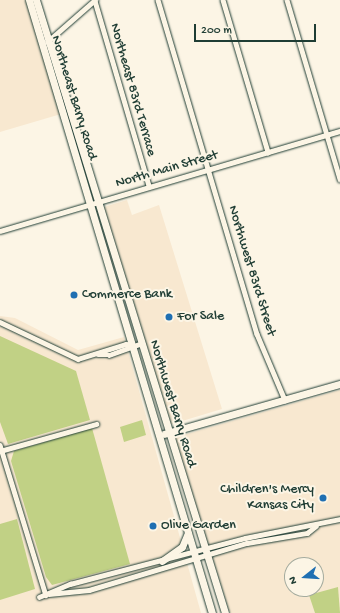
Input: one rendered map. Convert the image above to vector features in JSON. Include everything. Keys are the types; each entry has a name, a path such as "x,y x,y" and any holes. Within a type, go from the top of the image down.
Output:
{"main road":[{"name":"Northeast Barry Road","path":"29,0 43,32"},
{"name":"Northeast Barry Road","path":"36,0 46,43 94,203"},
{"name":"Northwest Barry Road","path":"94,203 140,344 164,434 199,554 212,613"},
{"name":"Northwest Barry Road","path":"94,203 132,346 164,434 181,510 188,532 225,613"},
{"path":"164,434 340,384"},
{"path":"181,510 199,554"},
{"path":"162,561 182,547 188,532"}],"street":[{"path":"46,43 95,0"},
{"name":"Northeast 83rd Terrace","path":"95,0 149,186"},
{"name":"Northwest 83rd Street","path":"158,0 257,334 285,400"},
{"path":"222,0 268,152"},
{"path":"287,0 340,179"},
{"path":"43,32 58,33"},
{"name":"North Main Street","path":"0,231 340,131"},
{"path":"0,322 78,358 98,355 126,344 132,346 140,344"},
{"path":"1,451 96,424"},
{"path":"0,445 47,594"},
{"path":"39,597 70,584 162,561 258,540 307,533 316,526 340,519"},
{"path":"47,594 89,590 141,575 199,554"}],"shaded area":[{"path":"0,0 26,0 61,114 0,132"},
{"path":"127,200 132,215 159,205 222,409 169,425 104,207"},
{"path":"0,316 15,318 78,350 124,337 201,613 0,613"},
{"path":"340,390 340,613 230,613 173,438"}],"green space":[{"path":"0,336 76,371 90,420 8,444 0,422"},
{"path":"142,420 146,435 124,442 120,427"},
{"path":"92,428 130,564 52,585 46,577 11,461 14,451"},
{"path":"17,519 35,589 0,600 0,524"},
{"path":"338,587 340,613 315,613 310,597 324,597 324,591"}],"place":[{"name":"Commerce Bank","path":"74,295"},
{"name":"For Sale","path":"169,317"},
{"name":"Children's Mercy Kansas City","path":"323,498"},
{"name":"Olive Garden","path":"153,526"}]}
